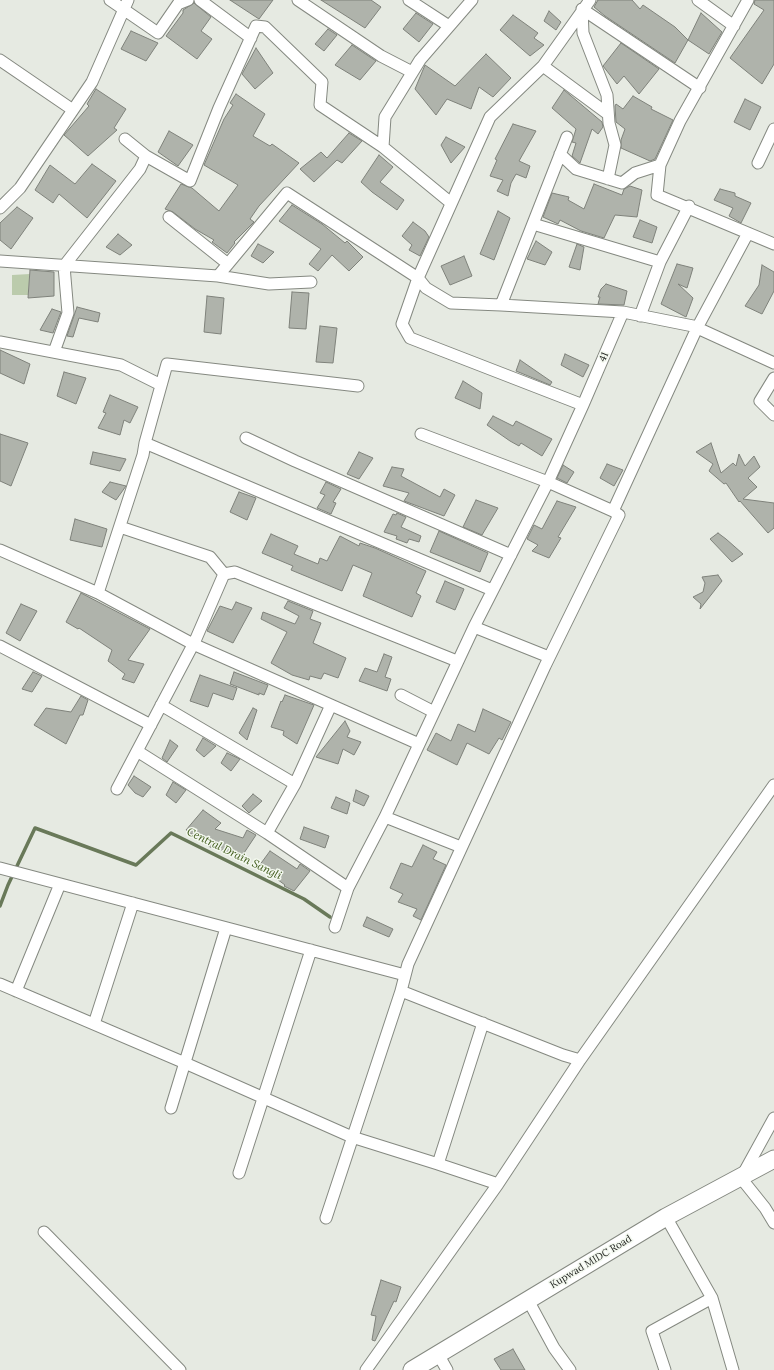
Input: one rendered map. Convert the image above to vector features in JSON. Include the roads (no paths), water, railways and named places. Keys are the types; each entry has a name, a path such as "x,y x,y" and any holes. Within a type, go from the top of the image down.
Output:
{"main road":[{"name":"Kupwad MIDC Road","path":"412,1370 666,1217 774,1159"}],"street":[{"path":"110,0 126,5 158,33 178,4 188,0"},
{"path":"200,0 251,38"},
{"path":"298,0 381,56 412,72"},
{"path":"409,0 449,26"},
{"path":"383,147 385,117 412,72 420,60 472,0"},
{"path":"583,405 410,338 402,324 418,278 490,117 543,66 582,9 590,0"},
{"path":"698,0 734,26"},
{"path":"748,0 700,88 680,121 660,165 657,195 689,206 774,244"},
{"path":"1,204 20,188 92,82 126,5"},
{"path":"582,9 700,88"},
{"path":"582,9 584,33 607,95 609,123 615,146 608,179"},
{"path":"125,139 146,156 190,181 219,108 256,26 265,27 322,82 320,106 383,147 451,203"},
{"path":"0,60 73,110"},
{"path":"543,66 608,114"},
{"path":"758,163 774,129"},
{"path":"501,305 567,137"},
{"path":"560,154 576,169 622,183 635,173 660,165"},
{"path":"54,352 68,313 64,266 140,169 146,156"},
{"path":"218,276 286,193 418,278 426,288 451,303 623,312 698,328 774,363"},
{"path":"640,316 660,262 689,206"},
{"path":"168,217 228,264"},
{"path":"533,224 660,262"},
{"path":"613,511 698,328 748,233"},
{"path":"0,261 218,276 269,284 311,282"},
{"name":"41","path":"336,927 348,888 385,817 457,661 548,482 623,312"},
{"path":"0,342 121,365 161,385"},
{"path":"98,593 120,527 167,364 358,386"},
{"path":"774,378 760,401 774,415"},
{"path":"326,1218 401,991 408,964 549,657 619,515 548,482 421,434"},
{"path":"246,438 295,461 511,555"},
{"path":"145,443 492,590"},
{"path":"120,527 210,557 224,574"},
{"path":"0,550 98,593 193,644 419,744"},
{"path":"224,574 235,572 457,661"},
{"path":"117,789 193,644 224,574"},
{"path":"474,627 549,657"},
{"path":"0,646 151,725"},
{"path":"401,695 434,712"},
{"path":"161,705 295,784"},
{"path":"267,833 295,784 331,705"},
{"path":"137,751 267,833 348,888"},
{"path":"366,1370 498,1184 580,1060 774,785"},
{"path":"385,817 461,847"},
{"path":"0,868 405,975"},
{"path":"16,991 60,884"},
{"path":"94,1024 133,904"},
{"path":"171,1108 226,928"},
{"path":"239,1173 312,950"},
{"path":"0,984 185,1063 352,1137 498,1184"},
{"path":"401,991 563,1055 580,1060"},
{"path":"438,1164 483,1023"},
{"path":"774,1118 741,1178 765,1208 774,1223"},
{"path":"666,1217 712,1298 732,1370"},
{"path":"44,1232 180,1370"},
{"path":"665,1370 652,1331 712,1298"},
{"path":"528,1300 554,1348 570,1370"},
{"path":"438,1354 447,1370"}],"waterway":[{"name":"Central Drain Sangli","path":"0,906 8,885 35,828 136,865 171,833 304,899 330,917"}]}
